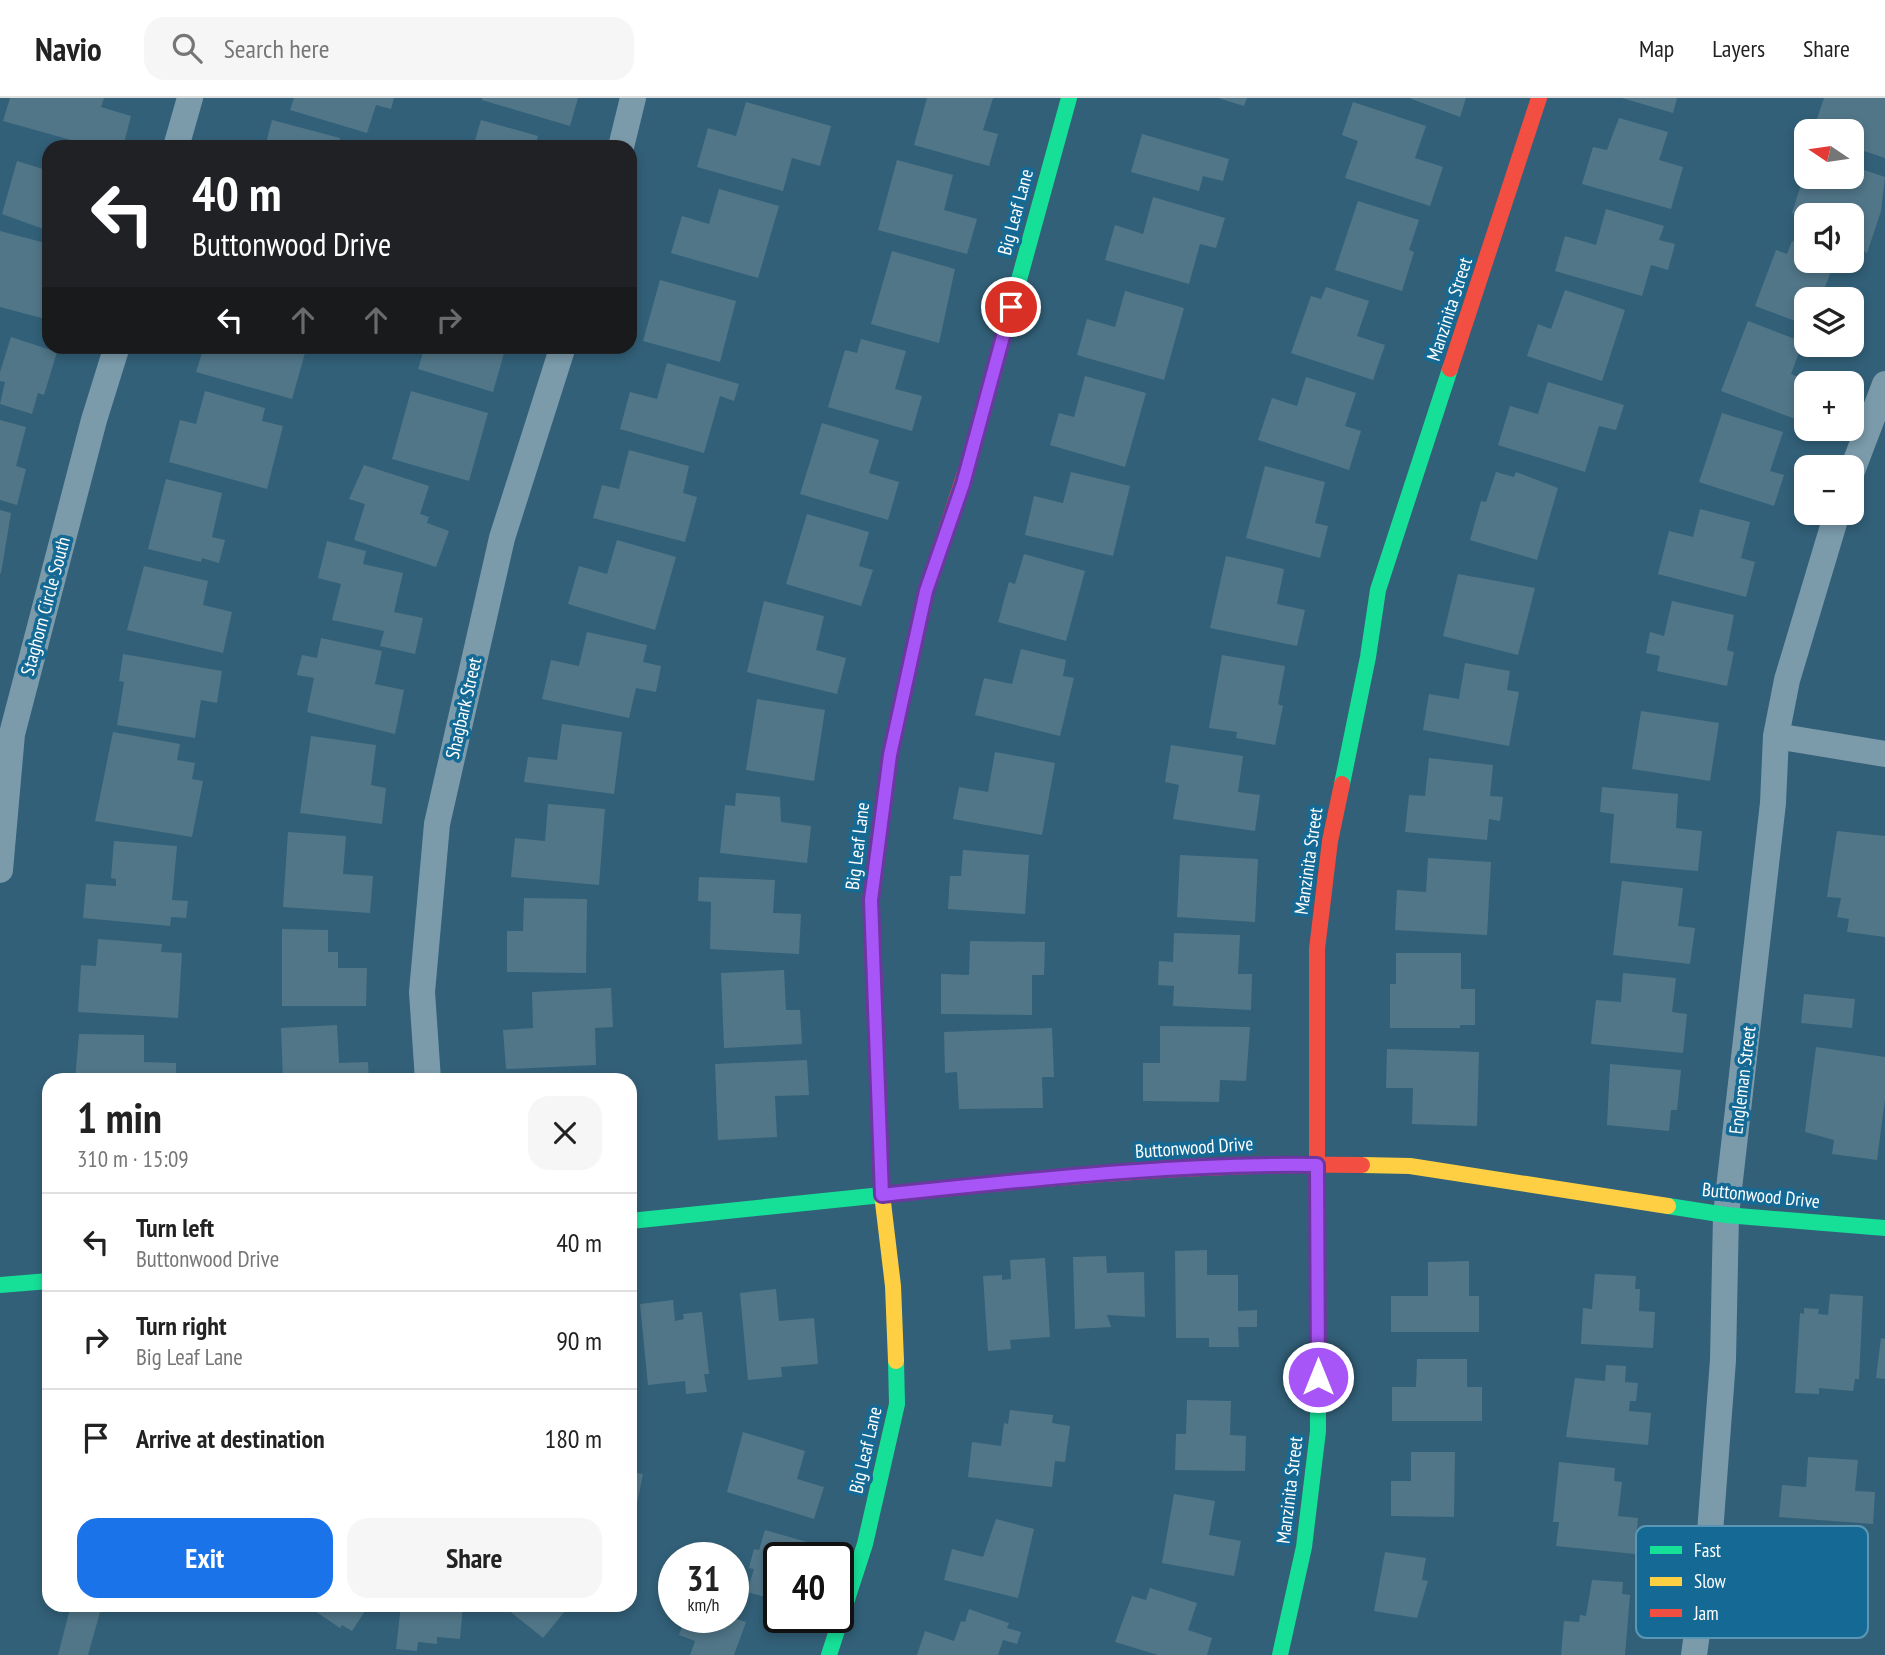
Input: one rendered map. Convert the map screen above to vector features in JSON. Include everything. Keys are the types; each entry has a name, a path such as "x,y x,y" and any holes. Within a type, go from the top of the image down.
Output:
{"street":[{"path":"178,140 190,98"},
{"path":"623,140 633,98"},
{"name":"Big Leaf Lane","path":"829,1655 865,1544 898,1404 894,1286 882,1195 871,900 890,755 926,591 963,484 1069,98"},
{"name":"Manzinita Street","path":"1280,1655 1304,1547 1318,1431 1317,949 1330,841 1368,657 1378,590 1539,98"},
{"name":"Staghorn Circle South","path":"0,870 12,734 94,420 115,354"},
{"name":"Shagbark Street","path":"428,1073 422,992 437,824 502,538 561,354"},
{"path":"1858,455 1885,384"},
{"name":"Engleman Street","path":"1711,1526 1721,1387 1726,1215 1773,803 1776,736 1787,680 1833,525"},
{"path":"1776,736 1885,754"},
{"name":"Buttonwood Drive","path":"637,1219 1049,1178 1263,1164 1410,1166 1726,1215 1885,1228"},
{"path":"0,1285 42,1281"}],"building":[{"path":"10,98 104,98 101,107 131,116 125,140 71,140 3,121"},
{"path":"294,98 394,98 391,109 376,105 367,133 290,110"},
{"path":"482,98 578,98 570,126"},
{"path":"927,98 993,98 983,130 998,134 989,166 914,145"},
{"path":"1218,98 1247,98 1244,106"},
{"path":"1409,98 1466,98 1460,117"},
{"path":"1622,98 1677,98 1673,113"},
{"path":"1824,98 1885,98 1885,158 1864,151 1864,119 1817,119"},
{"path":"746,102 831,126 820,166 792,158 783,191 697,167 708,128 736,136"},
{"path":"1353,102 1426,126 1415,158 1443,167 1430,206 1345,178 1358,141 1342,135"},
{"path":"1619,118 1668,132 1659,160 1683,167 1671,209 1582,184 1593,147 1607,150"},
{"path":"272,120 340,138 339,140 267,140"},
{"path":"481,120 538,136 537,140 475,140"},
{"path":"1142,134 1229,159 1223,181 1203,176 1199,191 1131,172"},
{"path":"897,160 953,175 944,210 977,219 967,254 878,230"},
{"path":"17,161 42,169 42,228 2,214"},
{"path":"1864,170 1885,177 1881,211 1867,253 1864,251 1864,203 1795,203 1800,189 1864,189"},
{"path":"719,189 779,206 758,278 671,253 682,216 709,224"},
{"path":"1153,197 1225,218 1216,248 1200,244 1189,284 1105,260 1115,225 1143,234"},
{"path":"1358,201 1419,220 1409,250 1414,252 1402,291 1335,270"},
{"path":"1606,209 1664,226 1659,240 1675,244 1668,270 1651,265 1642,296 1555,271 1565,236 1596,245"},
{"path":"0,231 42,242 42,318 0,307"},
{"path":"1792,241 1794,242 1794,273 1830,273 1825,287 1794,287 1794,321 1755,306 1776,250 1787,254"},
{"path":"892,251 955,269 939,343 871,324"},
{"path":"660,280 736,301 720,362 643,341"},
{"path":"1326,287 1369,301 1357,336 1385,345 1373,380 1291,353 1311,296 1321,299"},
{"path":"1565,290 1625,310 1602,381 1527,356 1538,324 1551,329"},
{"path":"1125,291 1184,308 1164,380 1077,355 1087,319 1115,327"},
{"path":"1748,321 1794,339 1794,357 1797,357 1791,374 1794,375 1794,418 1721,391"},
{"path":"11,337 42,347 42,354 56,354 44,395 38,393 32,414 0,404 5,382 0,381 0,372"},
{"path":"861,339 906,351 895,389 922,396 912,431 828,407 845,350 857,353"},
{"path":"202,354 305,354 292,399 196,372"},
{"path":"423,354 504,354 493,392 418,369"},
{"path":"667,363 739,384 734,401 720,396 704,453 620,429 630,392 657,399"},
{"path":"1085,376 1146,393 1125,467 1050,445 1059,413 1074,417"},
{"path":"1306,377 1356,393 1345,426 1361,431 1349,470 1258,440 1272,398 1297,406"},
{"path":"1548,382 1624,405 1616,430 1599,426 1585,472 1498,445 1510,406 1538,414"},
{"path":"205,391 265,408 262,421 283,426 267,489 169,462 180,420 196,424"},
{"path":"411,391 488,413 469,481 392,459"},
{"path":"1722,413 1783,432 1770,471 1784,475 1774,506 1699,482"},
{"path":"0,420 26,427 16,466 26,469 17,505 0,500"},
{"path":"822,423 879,440 869,473 899,482 888,520 800,494"},
{"path":"629,450 689,466 683,493 697,497 685,542 593,518 602,485 619,489"},
{"path":"364,465 429,486 420,514 429,517 427,523 449,531 436,567 354,540 365,504 349,499"},
{"path":"1265,466 1325,482 1315,523 1328,526 1320,558 1246,538"},
{"path":"1071,472 1130,486 1113,556 1025,535 1034,496 1063,503"},
{"path":"1496,472 1514,477 1516,472 1558,488 1537,560 1470,540 1481,501 1486,502"},
{"path":"166,479 222,493 212,537 225,540 219,563 202,558 201,562 148,549"},
{"path":"1700,509 1750,522 1741,558 1755,562 1746,597 1658,574 1669,531 1693,537"},
{"path":"0,510 11,513 1,573 0,573"},
{"path":"807,514 869,532 859,566 873,570 861,606 786,584"},
{"path":"617,540 676,557 655,630 568,604 579,566 607,574"},
{"path":"327,541 366,551 363,564 403,573 394,612 423,618 415,654 380,646 384,631 332,620 341,584 318,578"},
{"path":"1024,554 1085,571 1066,641 998,622 1009,582 1015,584"},
{"path":"1226,556 1284,569 1277,604 1305,610 1297,646 1210,628"},
{"path":"144,566 208,581 203,605 232,612 223,653 127,630"},
{"path":"1458,574 1535,588 1518,655 1443,636"},
{"path":"764,601 824,616 816,650 846,658 837,694 747,672"},
{"path":"1672,601 1734,615 1727,650 1734,652 1727,686 1657,671 1660,656 1646,653 1650,632 1664,636"},
{"path":"587,632 647,645 643,662 661,666 656,692 636,688 629,718 542,699 551,660 579,666"},
{"path":"321,638 382,651 375,684 404,690 395,734 307,712 314,678 297,675 302,655 317,658"},
{"path":"1021,649 1066,660 1063,676 1074,678 1060,736 975,715 984,678 1012,684"},
{"path":"123,654 222,671 217,703 201,700 195,738 117,725 124,682 119,681"},
{"path":"1222,655 1285,666 1278,704 1283,706 1275,745 1236,738 1237,732 1209,728"},
{"path":"1465,663 1510,671 1507,690 1519,692 1509,746 1423,730 1429,694 1459,699"},
{"path":"757,699 825,710 814,781 746,770"},
{"path":"1641,711 1719,723 1710,781 1632,769"},
{"path":"562,724 622,732 614,794 524,782 528,757 557,760"},
{"path":"113,732 180,744 177,760 195,763 192,779 203,781 192,837 95,821"},
{"path":"311,736 376,745 371,785 386,788 382,824 300,813"},
{"path":"1171,745 1243,756 1238,792 1260,795 1255,831 1173,819 1179,785 1165,782"},
{"path":"995,752 1055,763 1042,835 953,819 959,787 988,792"},
{"path":"1429,758 1493,765 1490,796 1503,797 1500,821 1489,819 1487,840 1405,832 1409,795 1425,796"},
{"path":"1602,787 1678,794 1676,828 1702,831 1698,871 1610,863 1614,814 1600,812"},
{"path":"736,793 780,797 781,822 811,826 807,863 720,853 725,805 735,806"},
{"path":"548,804 605,809 599,885 511,877 515,838 545,841"},
{"path":"1837,831 1885,836 1885,937 1847,932 1849,919 1837,917 1841,898 1827,897"},
{"path":"288,832 346,836 343,874 373,876 370,913 283,907"},
{"path":"114,841 177,846 172,900 188,901 186,918 171,917 170,926 83,918 86,884 116,886 116,879 111,878"},
{"path":"963,850 1029,855 1025,914 948,909 950,876 961,876"},
{"path":"1180,855 1258,859 1255,922 1177,917"},
{"path":"1428,858 1491,862 1487,935 1395,930 1397,890 1426,892"},
{"path":"699,877 775,880 773,913 801,914 799,954 710,949 711,902 698,901"},
{"path":"1622,881 1683,888 1678,926 1695,928 1690,964 1613,955"},
{"path":"524,898 587,899 586,973 507,972 507,931 523,931"},
{"path":"282,929 328,930 328,952 338,952 338,968 367,968 366,1006 282,1006"},
{"path":"1174,933 1240,935 1238,974 1252,974 1251,1010 1173,1006 1174,986 1158,985 1159,961 1173,962"},
{"path":"98,939 162,944 161,952 182,953 178,1018 78,1012 81,965 96,966"},
{"path":"970,941 1045,942 1044,975 1032,975 1032,1015 941,1014 941,974 969,975"},
{"path":"1396,953 1461,953 1461,989 1475,989 1475,1025 1460,1025 1460,1028 1390,1028 1390,984 1396,984"},
{"path":"784,970 786,1010 800,1010 802,1044 724,1048 721,973"},
{"path":"1623,973 1676,978 1672,1012 1687,1014 1683,1053 1591,1044 1596,1000 1621,1002"},
{"path":"611,988 613,1027 595,1028 596,1065 506,1069 503,1030 533,1028 532,992"},
{"path":"1804,994 1855,999 1852,1028 1801,1023"},
{"path":"337,1025 339,1063 368,1062 369,1073 283,1073 281,1028"},
{"path":"1160,1026 1250,1027 1246,1081 1220,1080 1219,1102 1143,1101 1143,1063 1160,1063"},
{"path":"1052,1028 1054,1077 1042,1077 1043,1108 959,1109 957,1072 945,1073 944,1032"},
{"path":"79,1034 144,1035 144,1062 176,1063 176,1073 76,1073"},
{"path":"1816,1047 1885,1057 1885,1099 1877,1160 1832,1154 1834,1140 1805,1132"},
{"path":"1387,1049 1479,1052 1477,1126 1412,1124 1413,1088 1386,1088"},
{"path":"807,1060 809,1095 775,1096 777,1137 718,1140 715,1064"},
{"path":"1610,1064 1681,1070 1677,1110 1671,1110 1669,1131 1607,1125"},
{"path":"1207,1250 1207,1275 1238,1275 1238,1311 1257,1310 1257,1327 1238,1327 1239,1347 1209,1347 1209,1338 1176,1338 1175,1251"},
{"path":"1106,1256 1107,1273 1144,1272 1145,1317 1107,1315 1111,1327 1075,1329 1073,1257"},
{"path":"1045,1258 1050,1337 1010,1340 1011,1349 988,1351 983,1276 1002,1275 1002,1280 1011,1279 1010,1260"},
{"path":"1469,1261 1469,1296 1479,1296 1479,1332 1391,1332 1391,1296 1428,1296 1428,1262"},
{"path":"1595,1274 1636,1276 1635,1289 1640,1289 1639,1311 1655,1312 1653,1348 1581,1344 1583,1308 1592,1309"},
{"path":"776,1289 779,1321 814,1318 818,1364 781,1367 782,1377 748,1380 740,1293"},
{"path":"1830,1294 1863,1296 1859,1379 1855,1379 1853,1391 1819,1388 1819,1394 1795,1393 1800,1313 1804,1314 1804,1308 1819,1309 1818,1314 1828,1315"},
{"path":"673,1300 675,1321 684,1319 683,1314 702,1312 709,1374 704,1374 707,1392 686,1394 685,1381 648,1385 640,1304"},
{"path":"1881,1338 1885,1339 1885,1379 1876,1378"},
{"path":"1417,1359 1467,1359 1467,1387 1482,1387 1482,1421 1392,1421 1392,1387 1416,1387"},
{"path":"1606,1365 1626,1366 1625,1382 1638,1383 1636,1401 1630,1401 1629,1411 1651,1413 1648,1445 1566,1437 1575,1378 1605,1381"},
{"path":"1187,1400 1231,1401 1230,1435 1246,1436 1245,1471 1175,1470 1176,1434 1186,1434"},
{"path":"1010,1410 1053,1415 1052,1423 1070,1426 1065,1462 1055,1461 1052,1487 968,1477 972,1442 1001,1446 1004,1423 1008,1424"},
{"path":"743,1432 805,1451 797,1479 824,1487 814,1519 727,1492"},
{"path":"1411,1452 1455,1452 1454,1517 1391,1516 1391,1481 1411,1481"},
{"path":"1808,1457 1858,1460 1855,1491 1875,1492 1873,1524 1779,1517 1782,1485 1806,1487"},
{"path":"1559,1462 1615,1468 1614,1481 1622,1482 1618,1516 1638,1518 1635,1554 1556,1546 1559,1522 1553,1522"},
{"path":"637,1473 643,1474 637,1503"},
{"path":"1174,1494 1215,1501 1209,1535 1241,1541 1234,1576 1162,1563"},
{"path":"996,1519 1034,1529 1018,1598 944,1580 952,1549 983,1557"},
{"path":"765,1530 807,1542 763,1542 763,1596 749,1593 754,1569 749,1568 754,1549 759,1550"},
{"path":"1385,1552 1426,1558 1422,1580 1428,1581 1417,1618 1374,1611"},
{"path":"1592,1580 1623,1582 1622,1594 1630,1595 1625,1655 1561,1655 1564,1621 1579,1622 1580,1615 1586,1616"},
{"path":"1150,1588 1197,1603 1188,1630 1212,1638 1207,1655 1158,1655 1115,1642 1132,1596 1146,1600"},
{"path":"969,1609 1009,1623 1007,1628 1021,1632 1017,1644 1003,1640 998,1655 917,1655 925,1631 954,1641 961,1621 965,1622"},
{"path":"69,1612 100,1612 88,1655 58,1655"},
{"path":"316,1612 364,1612 352,1631 342,1625 340,1628"},
{"path":"400,1612 462,1612 460,1639 437,1637 437,1644 418,1642 417,1651 396,1649"},
{"path":"511,1612 564,1612 543,1638"},
{"path":"742,1633 734,1655 690,1655 695,1641 679,1635"}],"traffic: fast":[{"path":"970,458 1069,98"},
{"path":"1342,784 1368,657 1378,590 1450,369"},
{"path":"1280,1655 1304,1547 1318,1431 1317,1165"},
{"path":"637,1220 950,1188"},
{"path":"1668,1206 1726,1215 1885,1228"},
{"path":"0,1285 42,1282"},
{"path":"829,1655 865,1544 897,1404 896,1361"}],"traffic: slow":[{"path":"876,1039 882,1194 893,1286 896,1361"},
{"path":"1362,1165 1410,1166 1668,1206"}],"traffic: jam":[{"path":"1450,369 1539,98"},
{"path":"876,1039 871,900 890,755 926,591 970,458"},
{"path":"1317,1165 1317,949 1330,841 1342,784"},
{"path":"950,1188 1156,1170 1362,1165"}],"route":[{"path":"1011,307 963,484 926,591 890,755 871,900 882,1195 1049,1178 1263,1164 1317,1165 1318,1377"}]}
